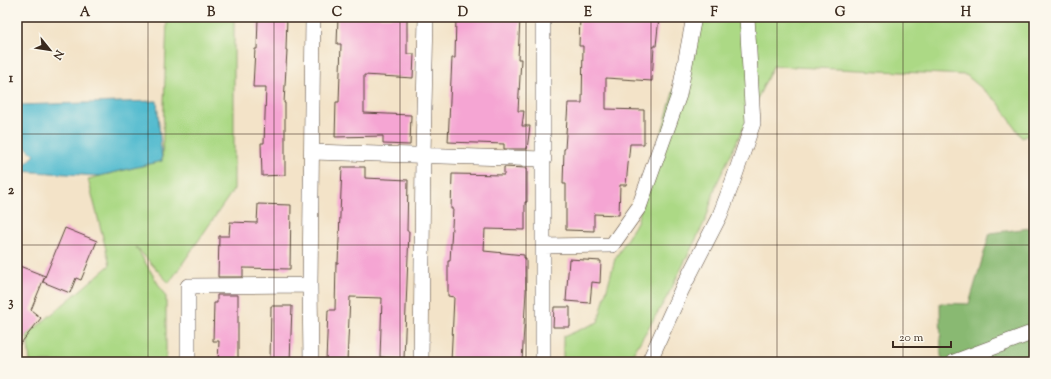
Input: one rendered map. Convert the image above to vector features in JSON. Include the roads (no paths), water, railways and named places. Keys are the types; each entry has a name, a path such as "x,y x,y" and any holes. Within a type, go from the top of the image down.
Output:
{"street":[{"path":"311,362 310,285 313,17"},
{"path":"421,362 426,17"},
{"path":"543,17 543,362"},
{"path":"543,246 612,245 639,207 679,95 694,17"},
{"path":"648,362 720,215 753,123 747,17"},
{"path":"312,152 544,159"},
{"path":"188,362 188,286 310,285"},
{"path":"954,362 1034,332"}],"water":[{"path":"157,101 162,161 99,176 18,171 35,155 17,140 17,105"}]}
